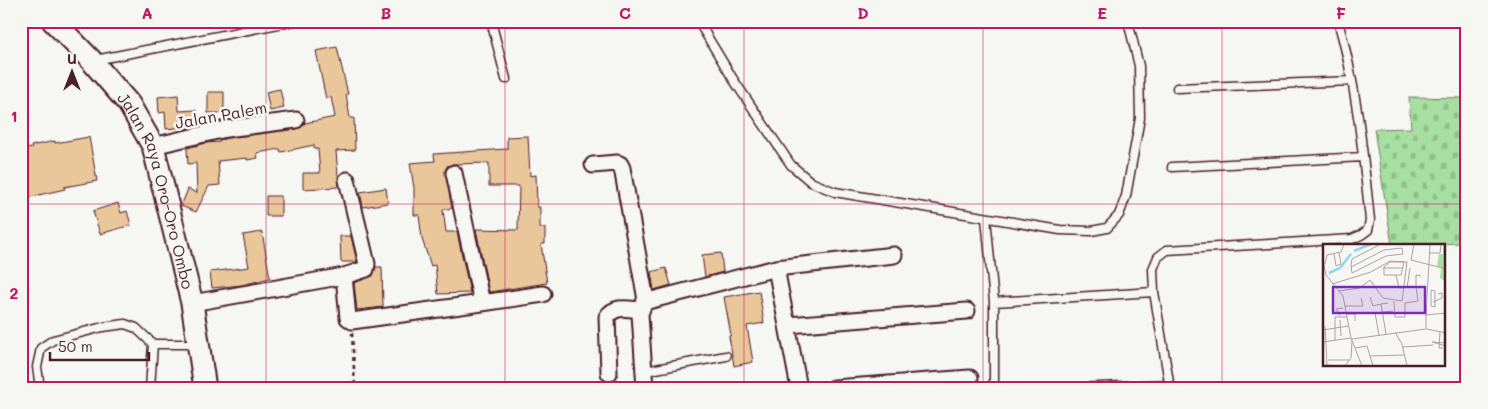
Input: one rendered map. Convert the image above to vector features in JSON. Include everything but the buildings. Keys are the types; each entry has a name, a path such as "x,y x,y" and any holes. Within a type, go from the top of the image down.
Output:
{"main road":[{"name":"Jalan Raya Oro-Oro Ombo","path":"53,21 91,60 129,104 153,146 192,304 205,388"}],"street":[{"name":"Jalan Palem","path":"153,146 226,129 296,120"},
{"path":"593,165 617,163 622,168 643,305 645,388"},
{"path":"454,173 482,303"},
{"path":"192,304 344,276 366,269 347,180"},
{"path":"609,373 607,317 614,310 643,305 648,301 776,268 894,255"},
{"path":"776,268 799,388"},
{"path":"344,276 348,318 352,322 543,294"},
{"path":"788,324 967,311"},
{"path":"834,388 970,378"}],"lane":[{"path":"91,60 293,21"},
{"path":"491,21 506,79"},
{"path":"698,21 733,79 791,165 810,182 835,192 1060,230 1091,231 1107,228 1119,215 1126,196 1140,118 1140,66 1128,21"},
{"path":"1076,388 1170,386 1154,292 1153,269 1158,257 1167,250 1352,238 1361,236 1368,230 1370,226 1363,157 1352,82 1338,21"},
{"path":"1177,88 1352,82"},
{"path":"1172,168 1363,157"},
{"path":"986,218 994,302 994,388"},
{"path":"994,302 1154,292"},
{"path":"40,388 37,367 41,348 53,340 103,327 125,324 136,328 153,344 198,344"},
{"path":"150,388 153,344"},
{"path":"644,371 726,356"}],"path":[{"path":"352,322 355,388"}],"green space":[{"path":"1409,97 1467,98 1467,243 1392,244 1374,129 1411,128"}]}
